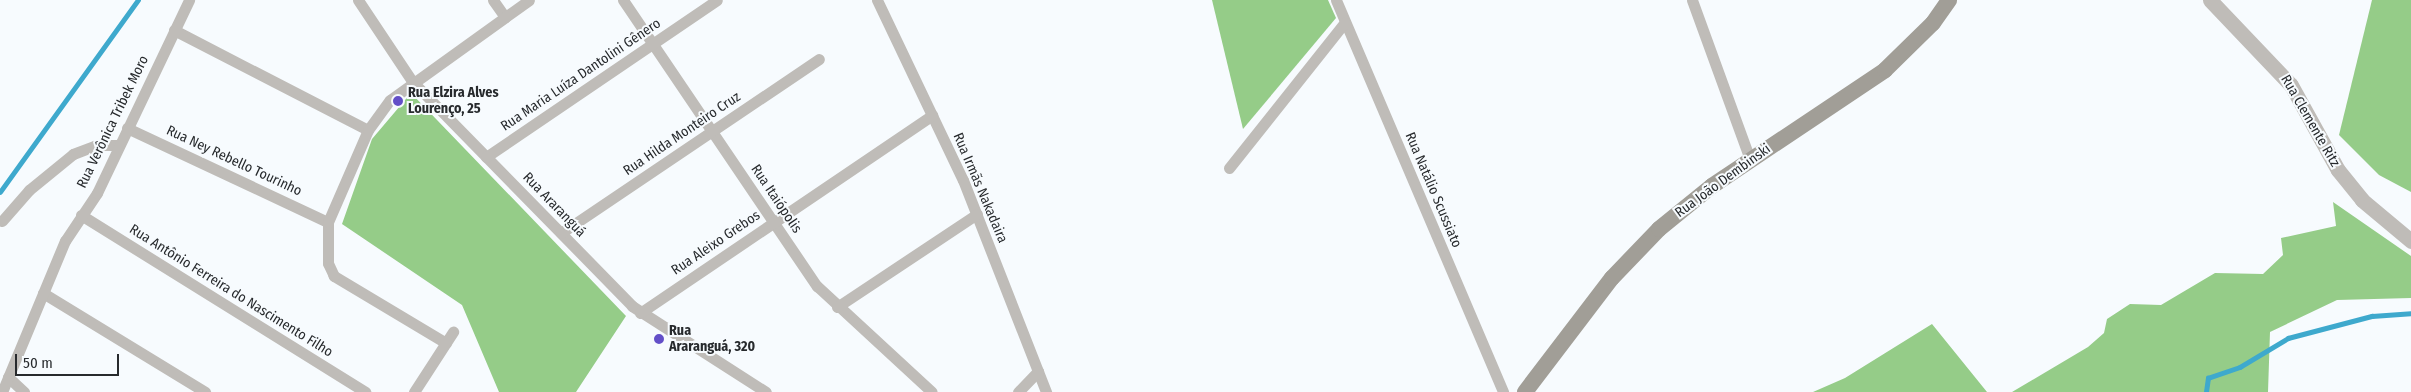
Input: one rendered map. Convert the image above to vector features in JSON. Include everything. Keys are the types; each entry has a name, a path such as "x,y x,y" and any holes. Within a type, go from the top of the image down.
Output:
{"main road":[{"name":"Rua João Dembinski","path":"1525,392 1634,255 1686,205 1750,159 1885,70 1933,23 1949,0"}],"street":[{"name":"Rua Verônica Tribek Moro","path":"2,392 43,293 81,215 128,128 189,0"},
{"name":"Rua Araranguá","path":"358,0 412,82 640,313 766,392"},
{"path":"493,0 505,17"},
{"path":"446,343 334,276 328,262 328,222 368,130 390,100 412,82 530,0"},
{"name":"Rua Itaiópolis","path":"623,0 774,222 837,307 932,392"},
{"name":"Rua Maria Luíza Dantolini Gênero","path":"486,157 717,0"},
{"name":"Rua Irmãs Nakadaira","path":"877,0 977,214 1046,392"},
{"name":"Rua Natálio Scussiato","path":"1336,0 1502,392"},
{"path":"1692,0 1750,159"},
{"name":"Rua Clemente Ritz","path":"2210,0 2291,85 2338,170 2362,200 2411,241"},
{"path":"1229,168 1345,22"},
{"path":"174,30 368,130"},
{"name":"Rua Hilda Monteiro Cruz","path":"561,233 820,59"},
{"name":"Rua Aleixo Grebos","path":"640,313 932,115"},
{"name":"Rua Ney Rebello Tourinho","path":"128,128 328,222"},
{"path":"2,221 29,190 73,154 96,146 119,145"},
{"path":"837,307 977,214"},
{"name":"Rua Antônio Ferreira do Nascimento Filho","path":"81,215 365,392"},
{"path":"43,293 205,392"},
{"path":"414,392 453,332"},
{"path":"1018,392 1038,370"},
{"path":"8,377 24,392"}],"green space":[{"path":"1212,0 1328,0 1336,18 1243,129"},
{"path":"2372,0 2411,0 2411,192 2379,175 2339,135"},
{"path":"411,93 626,316 576,392 499,392 462,305 342,224 372,139"},
{"path":"2333,202 2411,256 2411,298 2337,300 2270,332 2268,392 2012,392 2088,347 2104,333 2107,319 2130,304 2161,305 2215,273 2263,274 2283,255 2281,238 2336,226"},
{"path":"1932,324 1987,392 1813,392 1845,378"}],"waterway":[{"path":"0,192 138,0"},
{"path":"2206,392 2208,378 2240,367 2288,338 2372,316 2411,313"}],"place":[{"name":"Rua Elzira Alves Lourenço, 25","path":"398,101"},
{"name":"Rua Araranguá, 320","path":"659,339"}]}
